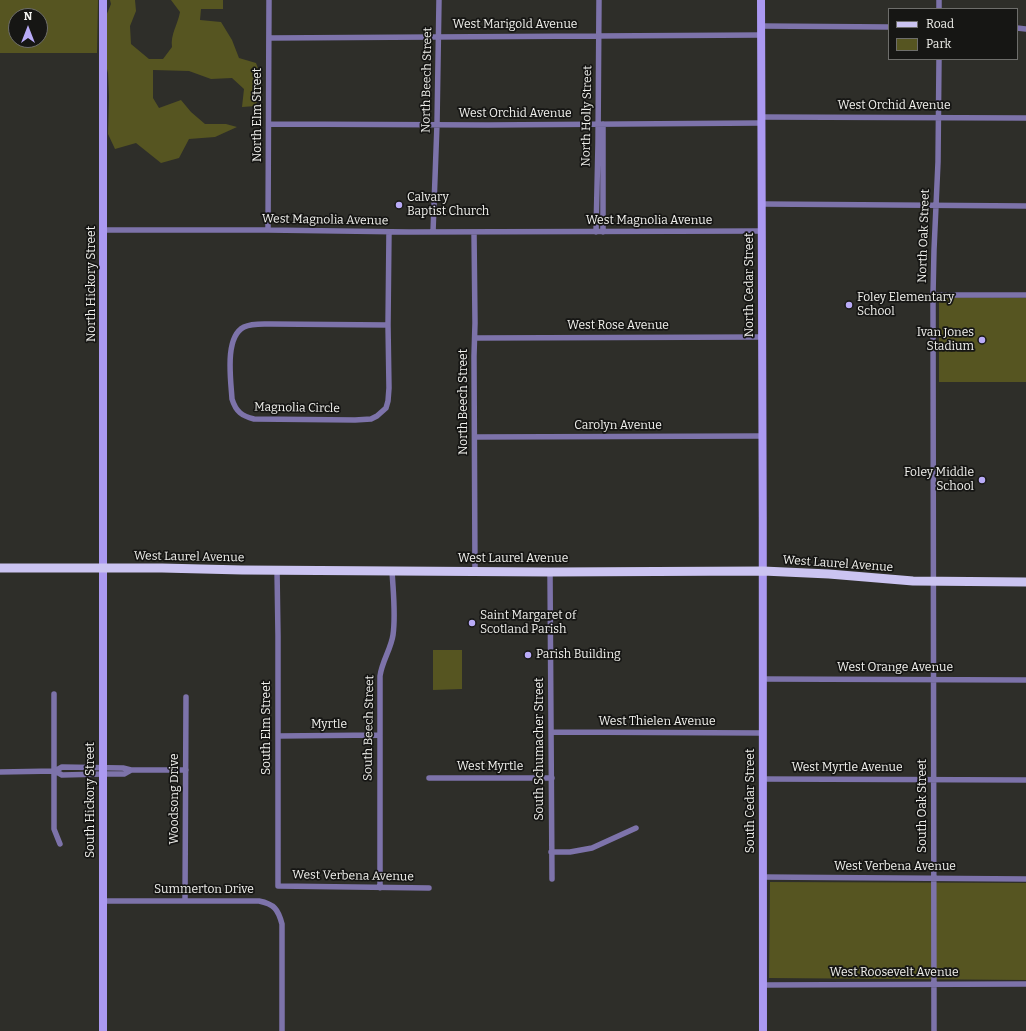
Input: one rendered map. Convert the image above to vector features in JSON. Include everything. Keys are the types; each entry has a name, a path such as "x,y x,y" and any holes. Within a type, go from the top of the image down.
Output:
{"main road":[{"name":"West Laurel Avenue","path":"0,568 550,572 762,571 934,582 1026,582"}],"street":[{"name":"North Hickory Street","path":"104,0 104,568"},
{"name":"North Elm Street","path":"268,230 269,0"},
{"name":"North Beech Street","path":"433,232 437,124 439,0"},
{"name":"North Holly Street","path":"596,232 600,124 599,0"},
{"name":"North Cedar Street","path":"761,0 762,571"},
{"path":"761,26 888,27"},
{"name":"West Marigold Avenue","path":"269,38 761,35"},
{"name":"North Oak Street","path":"934,582 933,295 938,162 939,60"},
{"name":"West Orchid Avenue","path":"269,124 488,125 938,117 1026,118"},
{"path":"600,124 603,232"},
{"path":"762,204 1026,206"},
{"name":"West Magnolia Avenue","path":"104,230 389,232 762,231"},
{"name":"Magnolia Circle","path":"388,325 271,324 244,327 235,335 231,348 230,380 234,406 243,416 254,419 371,419 386,408 389,395 389,232"},
{"name":"North Beech Street","path":"474,232 475,571"},
{"path":"933,295 1026,295"},
{"name":"West Rose Avenue","path":"475,338 761,336"},
{"name":"Carolyn Avenue","path":"475,437 761,436"},
{"name":"South Hickory Street","path":"102,1031 104,568"},
{"name":"South Elm Street","path":"277,570 278,886"},
{"name":"South Beech Street","path":"380,888 381,670 391,646 394,627 392,570"},
{"name":"South Cedar Street","path":"762,571 764,733 763,1031"},
{"name":"South Schumacher Street","path":"550,572 552,879"},
{"name":"South Oak Street","path":"934,582 934,1031"},
{"name":"West Orange Avenue","path":"763,679 1026,680"},
{"path":"54,694 54,829 60,844"},
{"name":"Woodsong Drive","path":"185,901 186,697"},
{"name":"West Thielen Avenue","path":"551,732 764,733"},
{"name":"Myrtle","path":"278,736 380,735"},
{"path":"0,772 55,771 62,775 103,771 124,774 131,770 186,770"},
{"name":"West Myrtle","path":"429,778 552,778"},
{"name":"West Myrtle Avenue","path":"763,779 1026,780"},
{"path":"551,852 570,852 592,848 636,828"},
{"name":"West Verbena Avenue","path":"763,877 1026,879"},
{"name":"West Verbena Avenue","path":"278,886 429,888"},
{"name":"Summerton Drive","path":"103,901 259,901 270,903 276,908 280,915 282,924 282,1031"},
{"name":"West Roosevelt Avenue","path":"763,985 891,985 934,983 1026,984"}],"green space":[{"path":"0,0 98,0 97,53 0,53"},
{"path":"110,0 135,0 136,11 130,26 131,44 149,59 163,59 172,47 172,38 180,12 171,0 223,0 223,9 201,9 200,20 221,22 232,40 239,58 256,63 261,77 256,106 242,107 244,89 232,78 211,79 189,71 153,70 153,98 159,108 181,100 191,112 205,124 226,124 237,127 215,137 189,139 179,158 161,163 136,143 115,149 108,134 108,73 101,45 106,16 111,4"},
{"name":"Ivan Jones Stadium","path":"939,297 1026,298 1026,382 939,382"},
{"path":"433,650 462,650 462,689 433,690"},
{"path":"770,882 1026,883 1026,980 769,978"}],"place":[{"name":"Calvary Baptist Church","path":"399,205"},
{"name":"Foley Elementary School","path":"849,305"},
{"name":"Ivan Jones Stadium","path":"982,340"},
{"name":"Foley Middle School","path":"982,480"},
{"name":"Saint Margaret of Scotland Parish","path":"472,623"},
{"name":"Parish Building","path":"528,655"}]}
